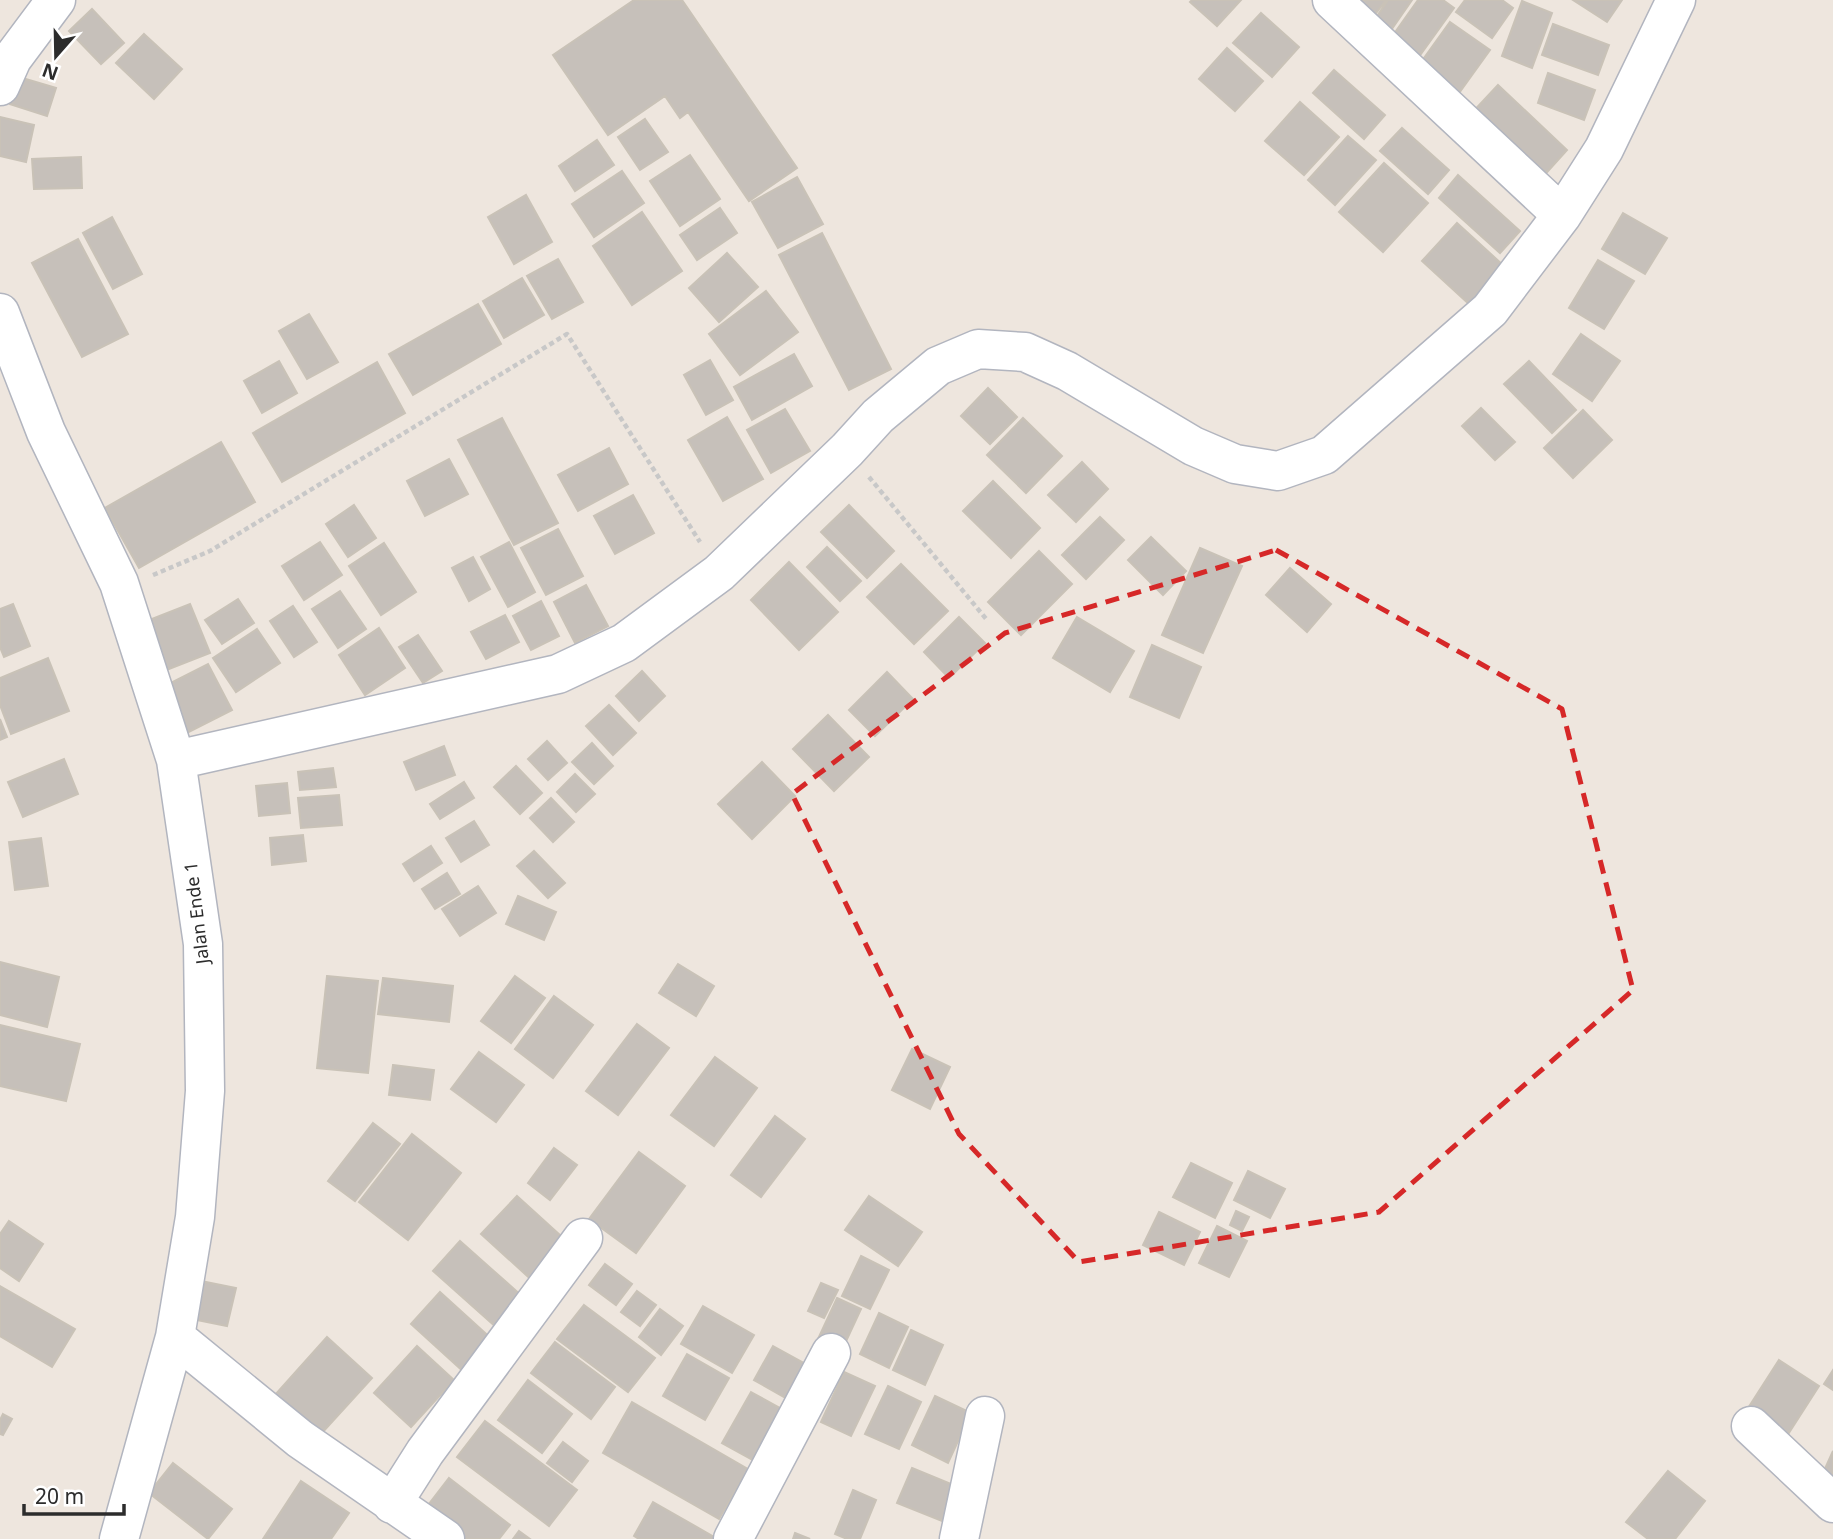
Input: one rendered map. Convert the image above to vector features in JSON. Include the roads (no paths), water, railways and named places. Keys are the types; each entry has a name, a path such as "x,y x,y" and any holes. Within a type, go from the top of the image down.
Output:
{"street":[{"path":"0,86 12,59 56,0"},
{"path":"1332,0 1562,215"},
{"path":"176,760 558,674 624,643 719,573 847,450 878,416 938,366 978,349 1025,352 1067,370 1193,446 1235,464 1278,471 1324,455 1490,310 1562,215 1604,149 1676,0"},
{"name":"Jalan Ende 1","path":"0,313 46,432 119,583 176,760 203,944 205,1091 194,1217 175,1337 119,1539"},
{"path":"392,1504 425,1452 583,1238"},
{"path":"175,1337 300,1439 445,1539"},
{"path":"733,1539 831,1353"},
{"path":"958,1539 985,1416"},
{"path":"1751,1426 1833,1503"}]}
